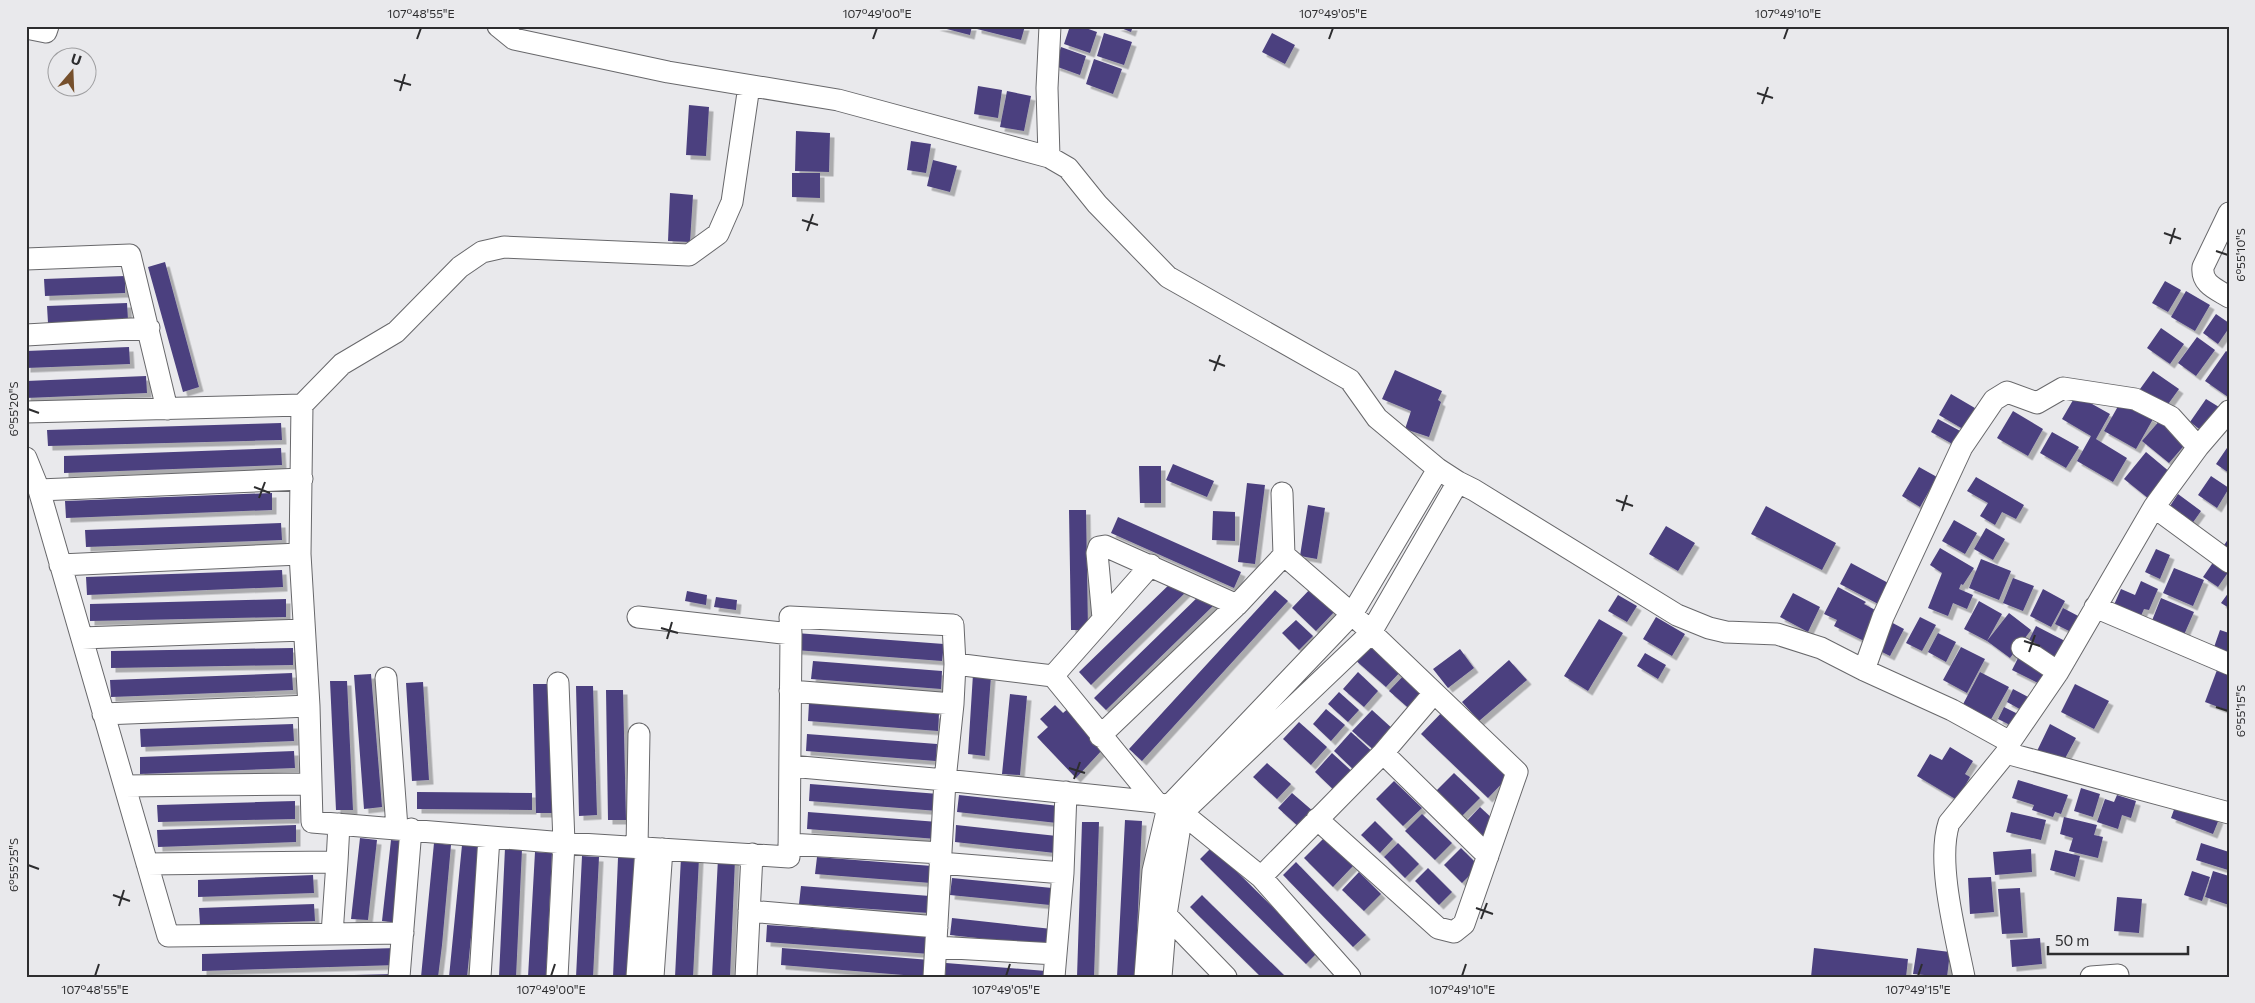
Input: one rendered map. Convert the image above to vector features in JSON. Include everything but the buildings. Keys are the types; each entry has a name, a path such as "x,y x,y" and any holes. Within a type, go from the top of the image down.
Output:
{"street":[{"path":"26,28 46,32 48,26"},
{"path":"498,26 514,39 668,72 838,100 1049,157 1068,168 1097,204 1168,278 1350,380 1377,418 1438,469 1677,615 1709,628 1726,632 1777,634 1821,648 1952,710 2008,747 2229,813"},
{"path":"1049,157 1047,88 1050,26"},
{"path":"26,412 302,405 342,364 396,332 460,267 482,252 504,247 689,255 718,234 732,202 749,86"},
{"path":"2229,213 2203,267 2202,276 2206,283 2229,297"},
{"path":"26,259 130,255 167,409"},
{"path":"26,335 149,328"},
{"path":"1864,670 1882,617 1962,447 1994,400 2007,392 2037,403 2063,388 2135,398 2172,416 2198,446"},
{"path":"302,405 300,554 309,706 312,822 404,828 564,843 789,857 790,618 953,625 955,664 953,704 945,780 934,977"},
{"path":"1964,977 1949,898 1944,837 1949,823 2008,747 2058,672 2154,507 2198,446 2229,411"},
{"path":"26,458 39,490 168,936 403,933"},
{"path":"1145,977 1152,872 1169,808 1352,614 1438,469"},
{"path":"39,490 302,479"},
{"path":"1161,977 1166,915 1169,808 1370,634 1458,482"},
{"path":"1100,736 1237,605 1284,555 1282,493"},
{"path":"2154,507 2229,562"},
{"path":"1103,618 1096,553 1099,547 1105,546 1237,605"},
{"path":"60,565 300,554"},
{"path":"1284,555 1352,614 1370,634 1517,772 1464,924 1454,932 1438,928 1317,819"},
{"path":"1053,676 1151,565"},
{"path":"2095,607 2229,664"},
{"path":"638,617 791,634"},
{"path":"82,638 304,630"},
{"path":"2022,648 2058,672"},
{"path":"955,664 1053,676 1100,736 1169,808 1261,877 1350,977"},
{"path":"386,678 404,828 403,933 399,977"},
{"path":"557,977 564,843 558,682"},
{"path":"790,691 953,704"},
{"path":"1261,877 1383,753 1434,693"},
{"path":"103,714 309,706"},
{"path":"639,734 648,849 653,977"},
{"path":"1383,753 1488,856"},
{"path":"790,766 1066,792 1169,808"},
{"path":"125,786 311,784"},
{"path":"1054,977 1063,873 1066,792"},
{"path":"332,934 339,824"},
{"path":"480,977 489,837"},
{"path":"789,844 940,858 1063,873"},
{"path":"637,977 648,849"},
{"path":"746,977 752,854"},
{"path":"147,864 337,862"},
{"path":"749,911 1056,954"},
{"path":"1166,915 1226,977"},
{"path":"2091,977 2118,976"}]}
